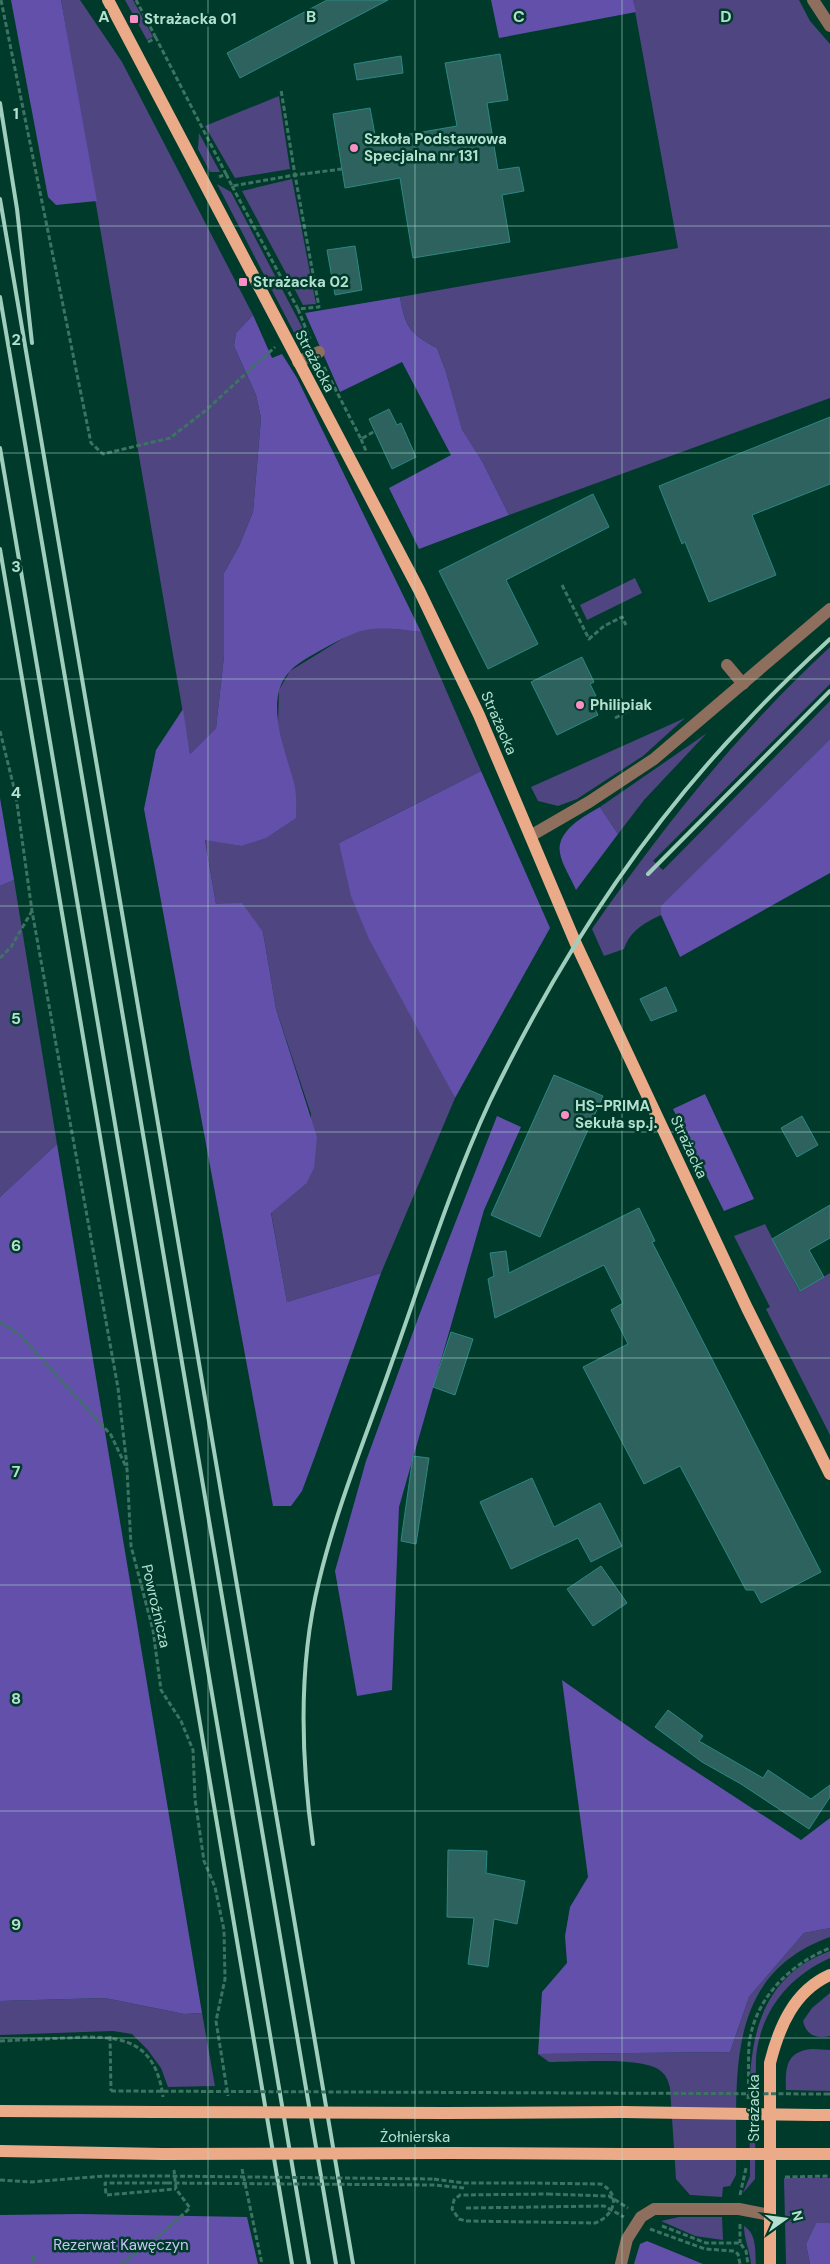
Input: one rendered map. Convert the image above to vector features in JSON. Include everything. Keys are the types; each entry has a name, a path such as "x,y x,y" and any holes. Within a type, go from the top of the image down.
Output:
{"main road":[{"name":"Strażacka","path":"108,0 419,590 479,715 532,835 576,944 747,1308 830,1474"},
{"name":"Strażacka","path":"770,2264 770,2063 778,2033 796,2000 830,1975"},
{"name":"Żołnierska","path":"0,2111 160,2108 444,2113 623,2112 830,2115"},
{"name":"Żołnierska","path":"0,2151 167,2157 449,2153 830,2154"}],"lane":[{"path":"814,0 830,26"},
{"path":"298,362 318,352"},
{"path":"532,835 630,776 679,739 830,608"},
{"path":"727,665 743,684"},
{"path":"621,2264 627,2239 641,2217 654,2208 739,2210 770,2215"}],"path":[{"path":"1,0 91,443 103,454 170,438 205,411 285,338"},
{"path":"136,0 156,38"},
{"path":"281,90 319,307 298,309"},
{"path":"232,186 342,169"},
{"path":"226,174 298,309 360,440 375,431"},
{"path":"562,585 589,639 604,626 622,617 626,625"},
{"path":"615,718 629,711"},
{"path":"0,731 16,796 32,910 118,1388 127,1469"},
{"path":"0,958 11,947 32,910"},
{"name":"Powroźnicza","path":"0,1322 20,1335 111,1435 127,1469 131,1546 153,1630 161,1690 181,1721 193,1750 195,1799 204,1861 215,1887 224,1930 225,1979 216,2021 229,2100"},
{"path":"750,2043 761,2008 781,1979 814,1954 830,1948"},
{"path":"110,2036 111,2091 828,2094"},
{"path":"0,2041 110,2036 129,2043 150,2061 162,2084 160,2108"},
{"path":"122,2264 160,2235 190,2208 176,2189 167,2157"},
{"path":"241,2166 262,2264"},
{"path":"0,2180 31,2182 104,2176 165,2176 434,2179 464,2182 596,2184 607,2187 613,2195 614,2204 612,2212 604,2219 595,2222 466,2221 459,2219 452,2209 454,2200 460,2195 548,2194"},
{"path":"784,2176 830,2176"},
{"path":"176,2189 106,2195 105,2182 435,2185 464,2188"},
{"path":"466,2208 604,2206 636,2224 705,2249 734,2251 738,2254 740,2264"},
{"path":"33,2256 34,2264"}],"shaded area":[{"path":"61,0 80,0 122,62 253,315 236,333 234,346 256,395 261,418 253,512 239,546 224,573 224,656 216,728 190,754"},
{"path":"125,0 133,0 153,37 147,40"},
{"path":"633,0 799,0 810,21 830,44 830,398 509,515 482,461 462,431 446,372 437,348 415,334 410,328 404,316 400,297 678,248"},
{"path":"279,96 290,169 235,178 205,126"},
{"path":"199,133 220,172 210,172 198,149"},
{"path":"292,179 316,304 303,305 242,191"},
{"path":"217,184 231,192 313,348 309,351 302,348"},
{"path":"635,578 642,593 587,620 580,605"},
{"path":"378,627 421,632 481,771 339,843 424,1037 455,1098 381,1273 287,1302 271,1212 306,1184 311,1114 276,1009 263,932 216,904 205,839 241,846 284,754 278,724 279,690 290,671 350,634"},
{"path":"830,647 830,684 653,861 663,870 830,701 830,739 663,905 661,915 638,928 630,937 624,949 604,956 592,929 646,854 674,817 734,746"},
{"path":"685,718 643,756 577,799 558,806 538,801 531,787"},
{"path":"707,733 644,800 618,834 600,807"},
{"path":"14,880 57,1144 0,1197 0,886"},
{"path":"765,1224 799,1291 830,1273 830,1435 766,1309 770,1307 734,1236"},
{"path":"830,1928 830,1937 795,1955 770,1978 753,2005 743,2036 738,2069 736,2175 730,2186 723,2187 722,2197 690,2195 676,2179 670,2088 666,2077 661,2071 648,2065 636,2063 549,2062 538,2054 730,2052 749,1997 804,1933"},
{"path":"830,1951 830,1958 801,1975 789,1986 770,2011 763,2026 756,2058 755,2179 743,2193 750,2176 750,2078 754,2046 762,2016 776,1990 798,1968"},
{"path":"830,1993 830,2036 820,2037 812,2035 804,2026 803,2021 812,2008"},
{"path":"105,1998 184,2014 202,2013 215,2086 168,2087 161,2068 147,2049 132,2034 113,2031 0,2035 0,2001"},
{"path":"803,2050 830,2050 830,2091 786,2090 787,2068 792,2057"},
{"path":"784,2178 830,2178 830,2223 816,2223 806,2244 810,2264 786,2264"},
{"path":"679,2217 722,2217 723,2240 695,2236 661,2221"},
{"path":"744,2226 753,2238 756,2264 751,2264"}],"green space":[{"path":"11,0 61,0 97,201 56,205 48,197"},
{"path":"491,0 633,0 636,12 499,38"},
{"path":"400,297 404,316 410,328 415,334 437,348 446,372 462,430 482,461 509,515 419,549 389,488 451,455 402,362 340,392 305,313"},
{"path":"253,315 272,358 282,354 297,378 421,632 380,628 360,631 314,654 291,670 282,682 278,695 277,710 282,741 295,787 296,818 266,838 241,846 205,840 216,904 242,903 263,932 276,1009 317,1137 314,1168 306,1184 271,1213 287,1302 381,1273 302,1491 291,1506 273,1506 144,809 156,750 183,709 190,754 216,728 224,656 224,573 239,546 253,512 261,418 256,395 234,346 236,333"},
{"path":"830,739 830,873 680,957 661,915 661,906"},
{"path":"481,771 550,928 455,1098 369,939 351,896 339,843"},
{"path":"0,798 14,880 0,886"},
{"path":"600,807 618,834 576,890 560,853 562,838 572,825"},
{"path":"705,1094 754,1199 724,1211 673,1109"},
{"path":"497,1116 521,1127 484,1210 399,1507 392,1690 357,1696 335,1571 366,1461 420,1313"},
{"path":"57,1144 202,2013 184,2014 105,1998 0,2001 0,1197"},
{"path":"562,1680 649,1741 801,1840 830,1818 830,1928 804,1933 749,1997 730,2052 538,2054 542,1992 567,1963 565,1936 570,1907 588,1877"},
{"name":"Rezerwat Kawęczyn","path":"80,2214 247,2217 258,2264 0,2264 0,2215"},
{"path":"816,2223 830,2223 830,2264 810,2264 806,2244"},
{"path":"647,2241 703,2264 634,2264 640,2244"}],"building":[{"path":"327,0 388,0 240,78 227,53"},
{"path":"500,54 508,100 487,103 498,170 519,167 524,191 502,195 510,242 413,258 400,178 345,188 333,114 370,108 376,140 457,126 445,63"},
{"path":"401,56 403,73 357,80 354,64"},
{"path":"355,246 362,290 335,295 327,250"},
{"path":"389,409 397,425 401,423 416,457 392,469 369,419"},
{"path":"830,417 830,484 752,515 776,575 709,602 685,542 682,544 659,486"},
{"path":"593,494 609,527 506,580 538,644 488,669 439,571"},
{"path":"582,657 594,682 590,684 596,696 590,699 598,715 557,735 531,682"},
{"path":"666,987 677,1011 651,1021 640,999"},
{"path":"554,1075 603,1096 540,1237 491,1215"},
{"path":"802,1116 818,1145 797,1157 781,1128"},
{"path":"830,1205 830,1238 809,1250 824,1277 800,1291 772,1239"},
{"path":"639,1208 655,1241 652,1242 821,1572 761,1603 754,1590 746,1590 680,1466 644,1484 583,1367 628,1344 611,1310 623,1303 604,1265 495,1318 488,1279 494,1276 490,1253 506,1251 509,1273"},
{"path":"451,1332 473,1339 455,1395 433,1387"},
{"path":"413,1456 429,1458 416,1544 401,1541"},
{"path":"532,1478 554,1527 600,1503 622,1546 591,1562 578,1538 511,1569 480,1502"},
{"path":"601,1566 627,1603 593,1626 567,1589"},
{"path":"668,1710 703,1736 699,1741 763,1778 768,1770 811,1799 830,1785 830,1797 809,1829 741,1784 702,1762 655,1727"},
{"path":"448,1850 487,1851 486,1873 525,1881 517,1924 494,1919 488,1967 468,1964 474,1918 447,1917"}],"railway":[{"path":"0,103 17,209 32,343"},
{"path":"0,199 353,2264"},
{"path":"0,297 336,2264"},
{"path":"0,448 309,2264"},
{"path":"0,549 292,2264"},
{"path":"313,1844 306,1779 304,1712 308,1646 312,1613 319,1581 334,1525 353,1470 438,1230 476,1133 490,1101 543,999 604,900 637,853 709,762 768,699 830,639"},
{"path":"648,874 830,691"}],"place":[{"name":"Strażacka 01","path":"134,19"},
{"name":"Szkoła Podstawowa Specjalna nr 131","path":"354,148"},
{"name":"Strażacka 02","path":"243,282"},
{"name":"Philipiak","path":"580,705"},
{"name":"HS-PRIMA Sekuła sp.j.","path":"565,1115"}]}
